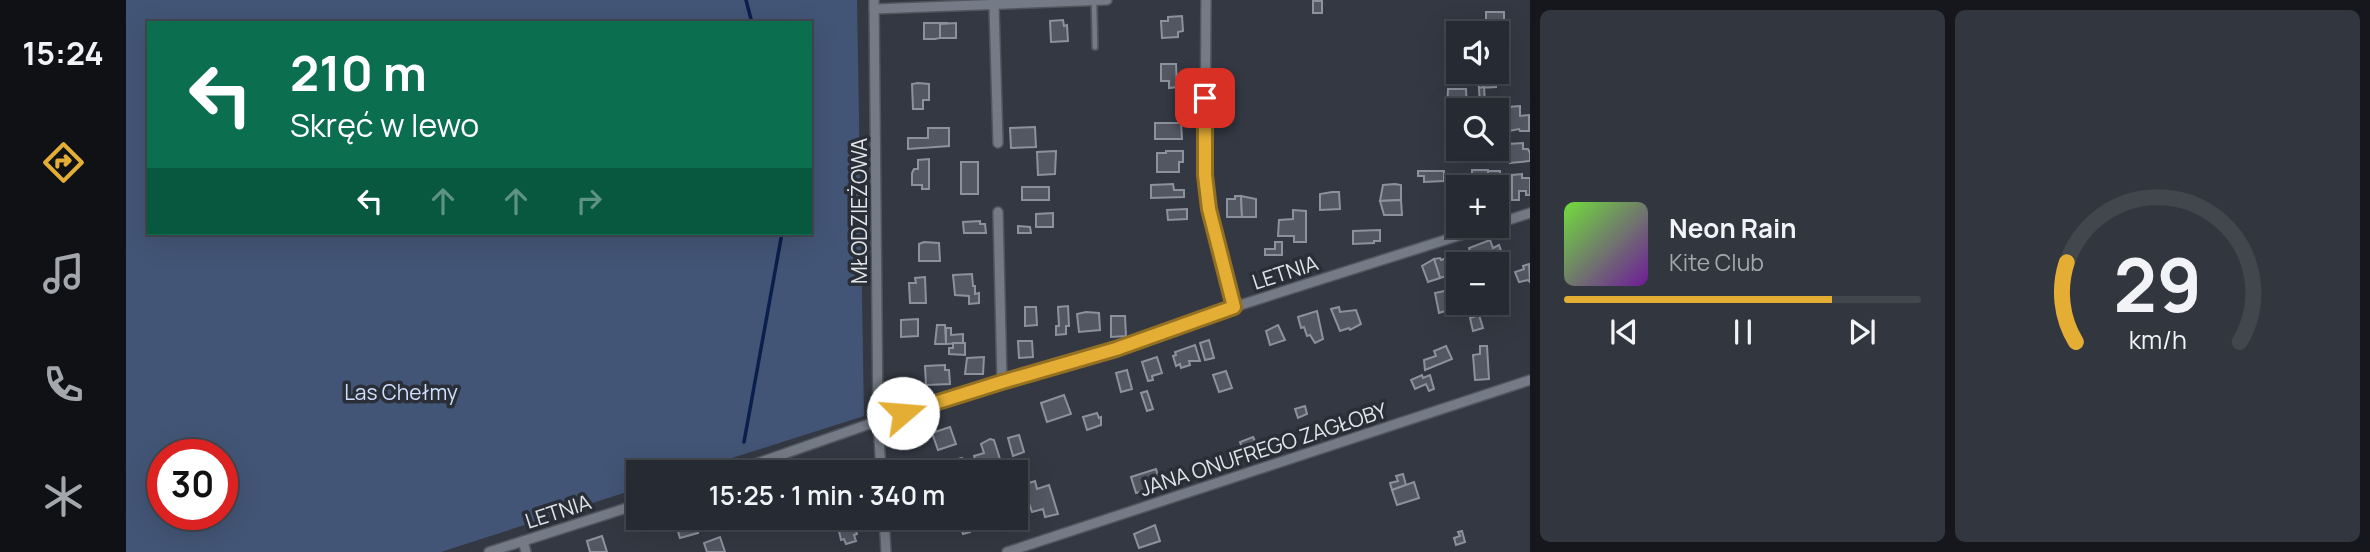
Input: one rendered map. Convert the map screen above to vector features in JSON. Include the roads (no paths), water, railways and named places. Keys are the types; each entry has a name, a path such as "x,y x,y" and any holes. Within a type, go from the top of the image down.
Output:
{"street":[{"path":"874,5 994,6 1107,0"},
{"path":"1206,0 1205,175 1209,209 1234,307"},
{"name":"MŁODZIEŻOWA","path":"874,5 880,460"},
{"path":"994,6 998,142"},
{"path":"998,212 1002,382"},
{"path":"1509,219 1530,213"},
{"name":"LETNIA","path":"767,460 878,421 1116,349 1234,307 1451,238"},
{"name":"JANA ONUFREGO ZAGŁOBY","path":"1007,552 1530,380"},
{"name":"LETNIA","path":"489,552 626,508"},
{"path":"885,530 886,552"},
{"path":"523,541 526,552"}],"lane":[{"path":"1094,1 1096,47"}],"waterway":[{"path":"746,0 751,21"},
{"path":"744,442 782,235"}],"park label":[{"name":"Las Chełmy","path":"401,392"}]}
